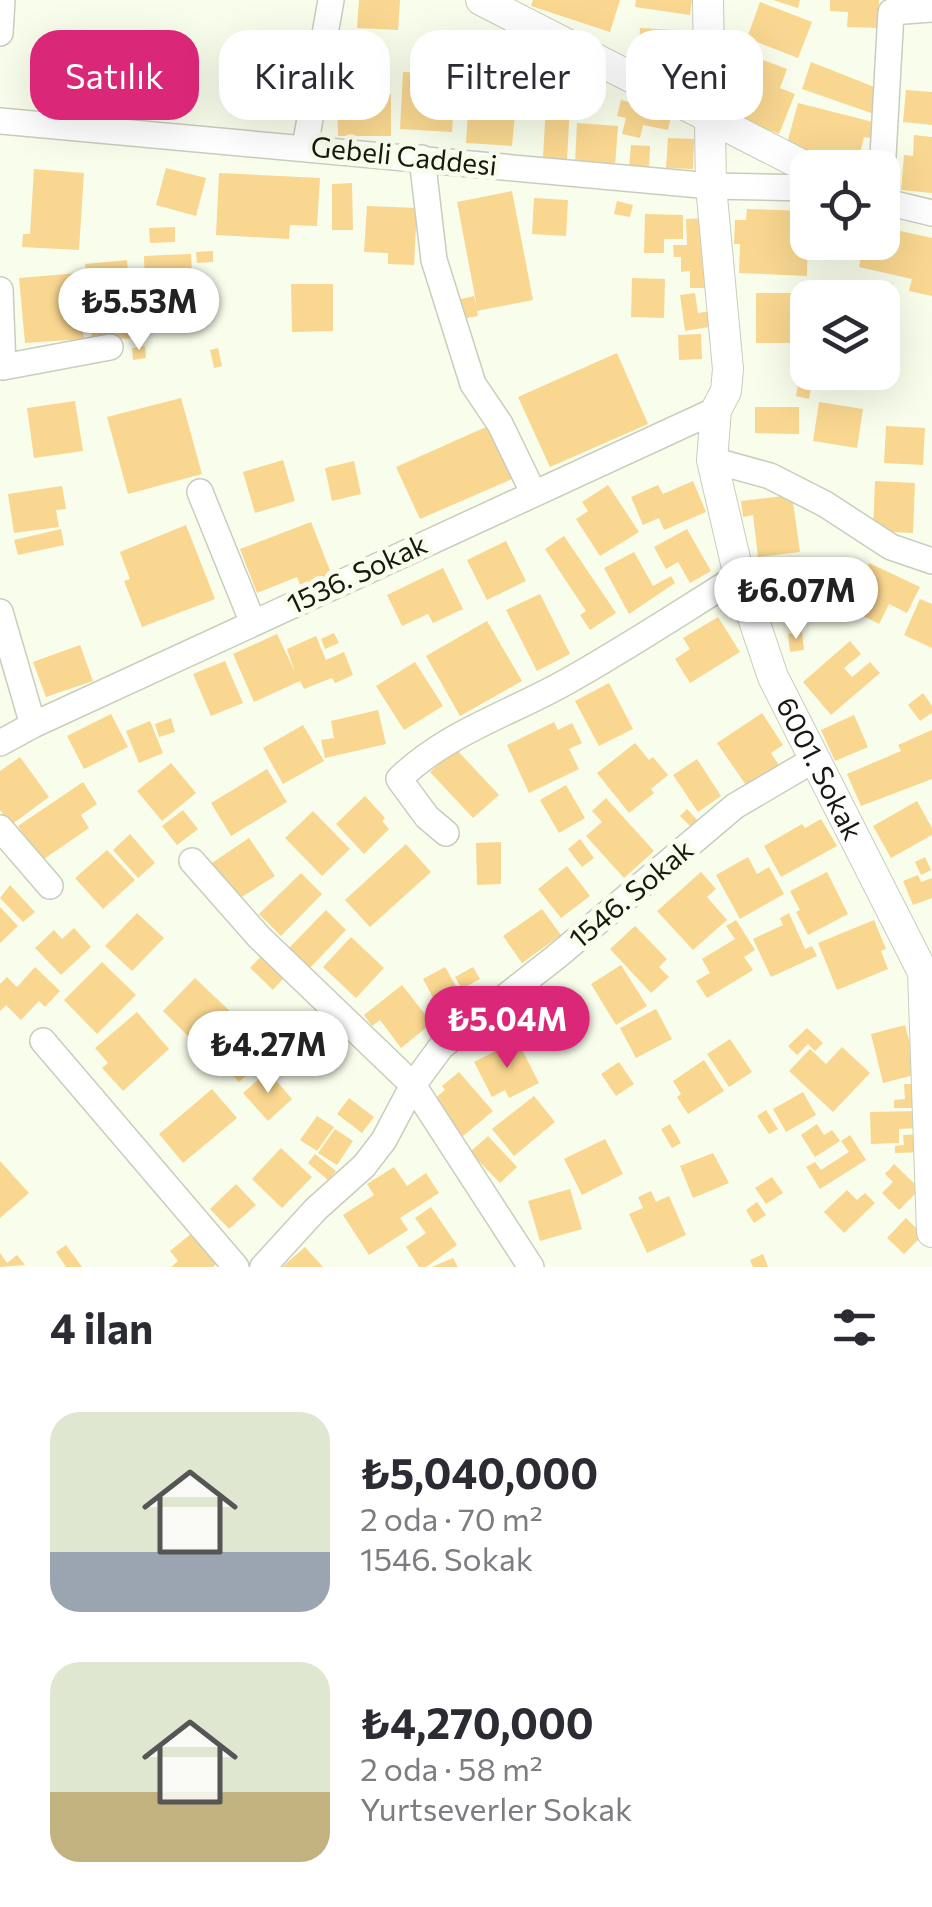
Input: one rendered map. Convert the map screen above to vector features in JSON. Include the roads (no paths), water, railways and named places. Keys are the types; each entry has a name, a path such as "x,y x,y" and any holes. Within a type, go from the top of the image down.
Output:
{"street":[{"path":"0,34 2,0"},
{"path":"306,146 331,0"},
{"path":"481,0 626,76"},
{"name":"6001. Sokak","path":"708,0 708,30"},
{"path":"883,150 891,12 932,9"},
{"path":"709,120 790,159"},
{"name":"6001. Sokak","path":"709,120 711,186 728,369 726,390 716,410 712,460 739,576 773,677 928,979"},
{"name":"Gebeli Caddesi","path":"0,121 711,186 790,188"},
{"path":"422,158 434,260 473,384 500,424 533,492"},
{"path":"900,205 932,213"},
{"path":"0,290 3,367 110,347"},
{"name":"1536. Sokak","path":"0,743 33,724 716,410"},
{"path":"712,460 770,476 825,504 891,547 932,561"},
{"path":"200,492 253,622"},
{"path":"446,832 428,817 399,779 415,764 454,736 565,682 739,576"},
{"path":"0,612 33,724"},
{"name":"1546. Sokak","path":"263,1267 316,1209 364,1166 440,1047 556,957 735,806 815,759"},
{"path":"0,828 50,886"},
{"path":"192,862 260,937 413,1086 532,1267"},
{"path":"928,979 932,1232"},
{"path":"43,1041 236,1267"}]}
